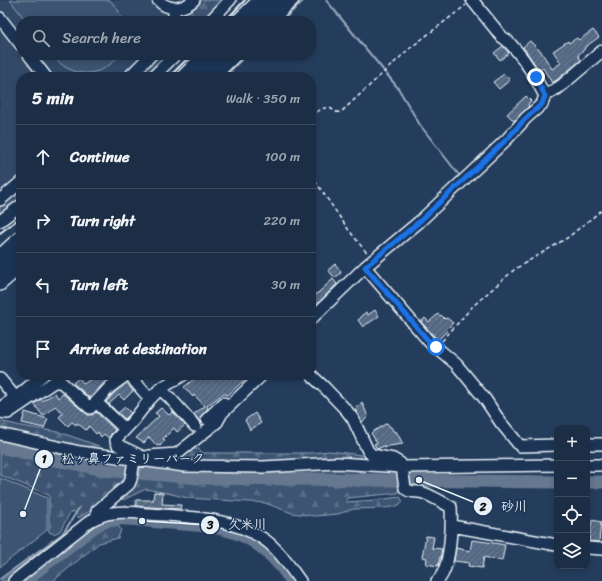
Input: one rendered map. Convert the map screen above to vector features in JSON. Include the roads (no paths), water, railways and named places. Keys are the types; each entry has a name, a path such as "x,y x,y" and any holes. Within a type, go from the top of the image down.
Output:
{"highway":[{"path":"245,16 262,0"},
{"path":"261,16 278,0"},
{"path":"190,72 202,60"},
{"path":"205,72 217,60"},
{"path":"0,258 16,244"},
{"path":"0,273 16,259"}],"street":[{"path":"158,0 170,8 187,6 194,0"},
{"path":"215,16 230,0"},
{"path":"276,16 293,0"},
{"path":"472,0 524,61 536,77 545,96"},
{"path":"174,8 174,16"},
{"path":"0,18 16,39"},
{"path":"316,315 367,270 374,259 419,222 507,139 526,118 542,104 545,96 562,85 602,51"},
{"path":"32,60 42,72"},
{"path":"134,72 146,60"},
{"path":"158,72 170,60"},
{"path":"219,72 231,60"},
{"path":"0,200 16,186"},
{"path":"0,221 16,209"},
{"path":"367,270 432,345 456,364 485,399 501,423 520,446 554,445"},
{"path":"0,285 16,271"},
{"path":"0,379 16,398"},
{"path":"0,408 16,398 37,380"},
{"path":"0,412 8,413 57,381 61,382 90,408 110,387 119,380"},
{"path":"134,380 150,399"},
{"path":"139,460 118,445 116,439 133,421 150,399 160,389 175,380"},
{"path":"207,419 248,380"},
{"path":"97,517 97,511 129,484 139,460 149,456 176,454 217,422 222,413 257,380"},
{"path":"316,380 353,419 368,451 372,455 393,459 400,463 403,470 405,488 409,492 421,492 451,507 452,526 448,559 440,579 437,581"},
{"path":"160,389 195,426"},
{"path":"96,402 125,429"},
{"path":"0,434 80,452 185,466 263,467 336,463 403,470 554,464"},
{"path":"590,444 602,444"},
{"path":"590,465 602,465"},
{"path":"14,581 90,521 106,514 120,512 190,517 236,526 261,537 274,547 300,581"},
{"path":"452,526 554,545"},
{"path":"590,548 602,549"}],"waterway":[{"path":"287,16 304,0"},
{"path":"326,0 398,88 420,125 459,175"},
{"path":"229,72 241,60"},
{"path":"556,96 561,94 567,88"},
{"path":"0,447 103,470 198,478 554,482"},
{"path":"590,482 602,482"},
{"path":"0,579 62,534 80,507"},
{"path":"24,581 94,527 108,520 114,519 133,519 205,526 228,530 256,543 278,563 292,581"}],"railway":[{"path":"230,16 245,0"},
{"path":"174,72 186,60"},
{"path":"0,233 16,221"}],"place":[{"name":"砂川","path":"419,480"},
{"name":"松ヶ鼻ファミリーパーク","path":"23,514"},
{"name":"久米川","path":"142,521"}]}
